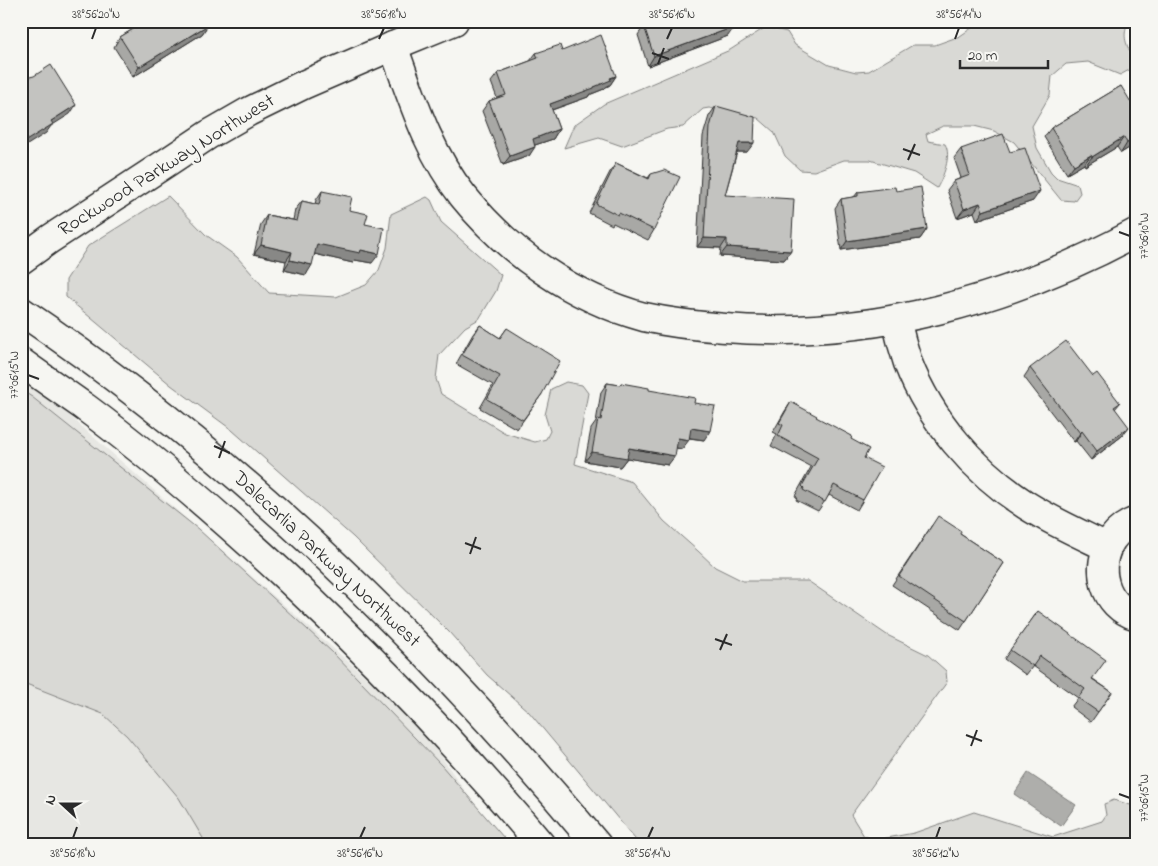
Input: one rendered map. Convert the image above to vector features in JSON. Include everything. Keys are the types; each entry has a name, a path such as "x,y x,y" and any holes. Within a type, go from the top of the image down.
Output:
{"street":[{"name":"Rockwood Parkway Northwest","path":"21,260 169,160 248,112 303,85 454,21"},
{"path":"393,46 426,136 462,195 480,216 516,251 546,272 577,290 610,305 644,317 706,327 788,331 830,328 896,319 964,303 1019,285 1077,262 1137,232"},
{"name":"Dalecarlia Parkway Northwest","path":"21,311 113,376 170,420 266,502 336,566 383,610 452,682 522,758 597,845"},
{"path":"896,319 908,363 920,388 938,418 959,446 997,483 1025,504 1107,547"},
{"name":"Dalecarlia Parkway Northwest","path":"21,362 87,409 166,472 300,590 395,682 471,764 541,845"},
{"path":"1137,521 1117,533 1107,547 1102,562 1103,578 1108,593 1117,605 1137,616"}],"shaded area":[{"path":"982,21 1128,21 1125,37 1134,59 1131,69 1120,75 1088,62 1066,64 1052,76 1050,95 1032,126 1037,148 1051,172 1057,178 1078,185 1080,193 1074,201 1061,200 1014,142 994,131 974,126 943,126 926,134 928,141 945,144 947,149 946,166 937,188 914,173 870,160 844,160 814,171 800,170 785,156 774,132 758,118 709,108 703,109 683,127 667,129 622,146 599,138 564,148 574,125 604,104 730,50 766,27 787,32 795,45 829,65 856,72 869,71 913,45 935,45 960,36"},
{"path":"168,196 206,235 237,257 269,293 336,297 366,285 379,270 387,248 391,214 427,197 431,200 441,222 501,275 496,291 479,319 465,327 439,355 436,379 441,394 505,433 535,442 546,439 550,431 545,415 551,389 566,382 582,385 588,393 575,464 632,482 664,521 715,567 743,581 808,581 887,635 928,655 946,671 947,682 851,815 864,836 876,840 914,833 974,812 1053,837 1102,821 1106,815 1104,804 1114,800 1137,807 1137,845 640,845 529,712 487,675 449,632 353,537 232,430 171,385 66,297 66,280 88,246"},
{"path":"21,373 419,724 502,845 21,845"},
{"path":"21,390 198,529 332,652 442,766 510,845 207,845 179,798 127,736 103,714 21,682"},
{"path":"1028,773 1076,805 1061,826 1014,794"}],"building":[{"path":"145,21 206,21 208,25 139,67 120,37"},
{"path":"657,21 732,21 734,27 654,56 644,26"},
{"path":"601,35 616,76 594,88 550,104 559,129 533,139 535,147 510,156 489,101 506,95 498,73 538,58 536,53 560,45 562,51"},
{"path":"51,65 76,105 51,121 53,124 21,144 21,79 34,76"},
{"path":"1121,86 1137,112 1137,137 1127,143 1124,137 1092,157 1091,155 1074,165 1051,128"},
{"path":"716,106 755,117 754,143 739,143 725,195 794,199 791,251 727,247 727,239 704,238 710,127"},
{"path":"1003,134 1010,152 1025,148 1040,191 983,211 980,203 964,209 954,181 970,175 961,149"},
{"path":"616,163 649,179 651,174 664,170 680,177 654,230 596,204"},
{"path":"895,187 896,191 921,187 927,229 847,241 841,199 858,196 858,192"},
{"path":"322,191 352,197 349,210 368,214 365,224 384,228 379,254 361,250 360,253 317,244 312,265 290,260 292,252 261,245 267,215 297,221 302,201 319,205"},
{"path":"480,325 500,338 507,328 560,361 542,394 523,420 487,399 500,376 462,355"},
{"path":"1066,341 1093,376 1097,373 1120,403 1114,407 1129,427 1097,451 1082,431 1080,433 1030,368"},
{"path":"607,383 620,385 621,383 649,388 649,390 695,398 694,403 715,406 710,431 691,428 689,440 678,438 675,456 629,448 627,458 592,452 598,419 601,420"},
{"path":"791,402 852,436 851,439 869,449 864,458 882,467 863,500 834,485 825,502 803,490 802,486 818,458 778,436 783,425 779,423"},
{"path":"938,516 961,531 960,534 1004,563 966,621 899,576"},
{"path":"1038,611 1106,660 1092,679 1112,692 1098,712 1078,698 1085,689 1040,656 1033,666 1010,650"}]}
